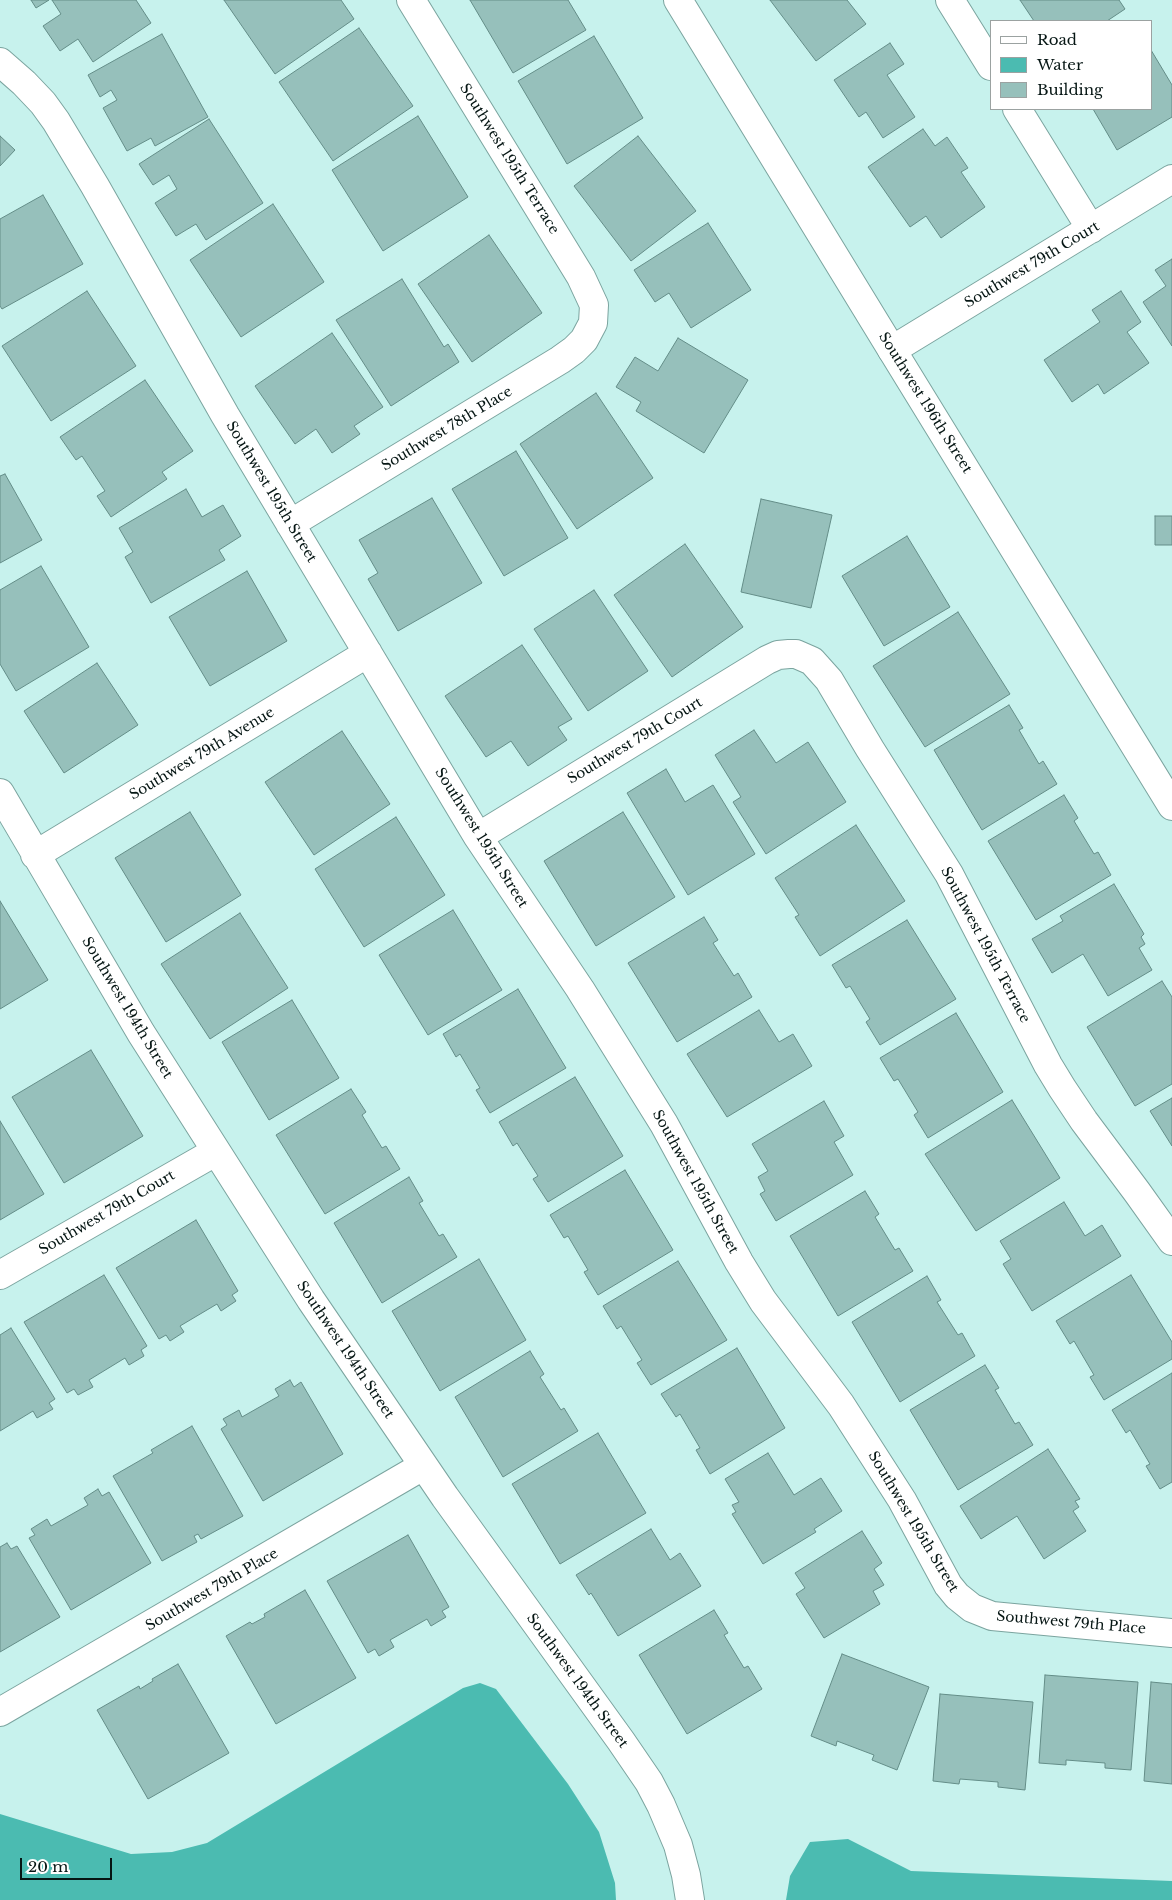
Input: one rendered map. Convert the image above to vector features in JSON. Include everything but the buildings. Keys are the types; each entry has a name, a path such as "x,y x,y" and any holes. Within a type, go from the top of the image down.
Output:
{"street":[{"name":"Southwest 195th Terrace","path":"411,0 581,277 594,305 593,323"},
{"name":"Southwest 196th Street","path":"678,0 1172,806"},
{"path":"950,0 990,64"},
{"name":"Southwest 195th Street","path":"0,62 43,103 56,121 290,524 478,837 580,989 664,1124 739,1262 763,1301 841,1405 864,1440 910,1513 948,1585 957,1596 972,1608"},
{"path":"1018,110 1091,229"},
{"name":"Southwest 79th Court","path":"892,350 1172,179"},
{"name":"Southwest 78th Place","path":"290,524 560,360 584,340 593,323"},
{"name":"Southwest 79th Avenue","path":"36,855 368,653"},
{"name":"Southwest 79th Court","path":"478,837 767,660 782,654 796,654"},
{"name":"Southwest 195th Terrace","path":"796,654 812,662 829,680 953,881 1062,1088 1172,1241"},
{"name":"Southwest 194th Street","path":"0,793 9,831 36,855 141,1033 316,1308 423,1466 649,1782 678,1845 690,1900"},
{"name":"Southwest 79th Court","path":"0,1275 215,1152"},
{"name":"Southwest 79th Place","path":"0,1712 423,1466"},
{"name":"Southwest 79th Place","path":"972,1608 992,1616 1008,1619 1172,1633"}],"water":[{"path":"480,1683 496,1689 568,1784 599,1832 615,1883 616,1900 0,1900 0,1814 131,1854 172,1852 207,1843 463,1688"},
{"path":"848,1839 911,1871 1172,1881 1172,1900 786,1900 790,1876 810,1842"}]}
